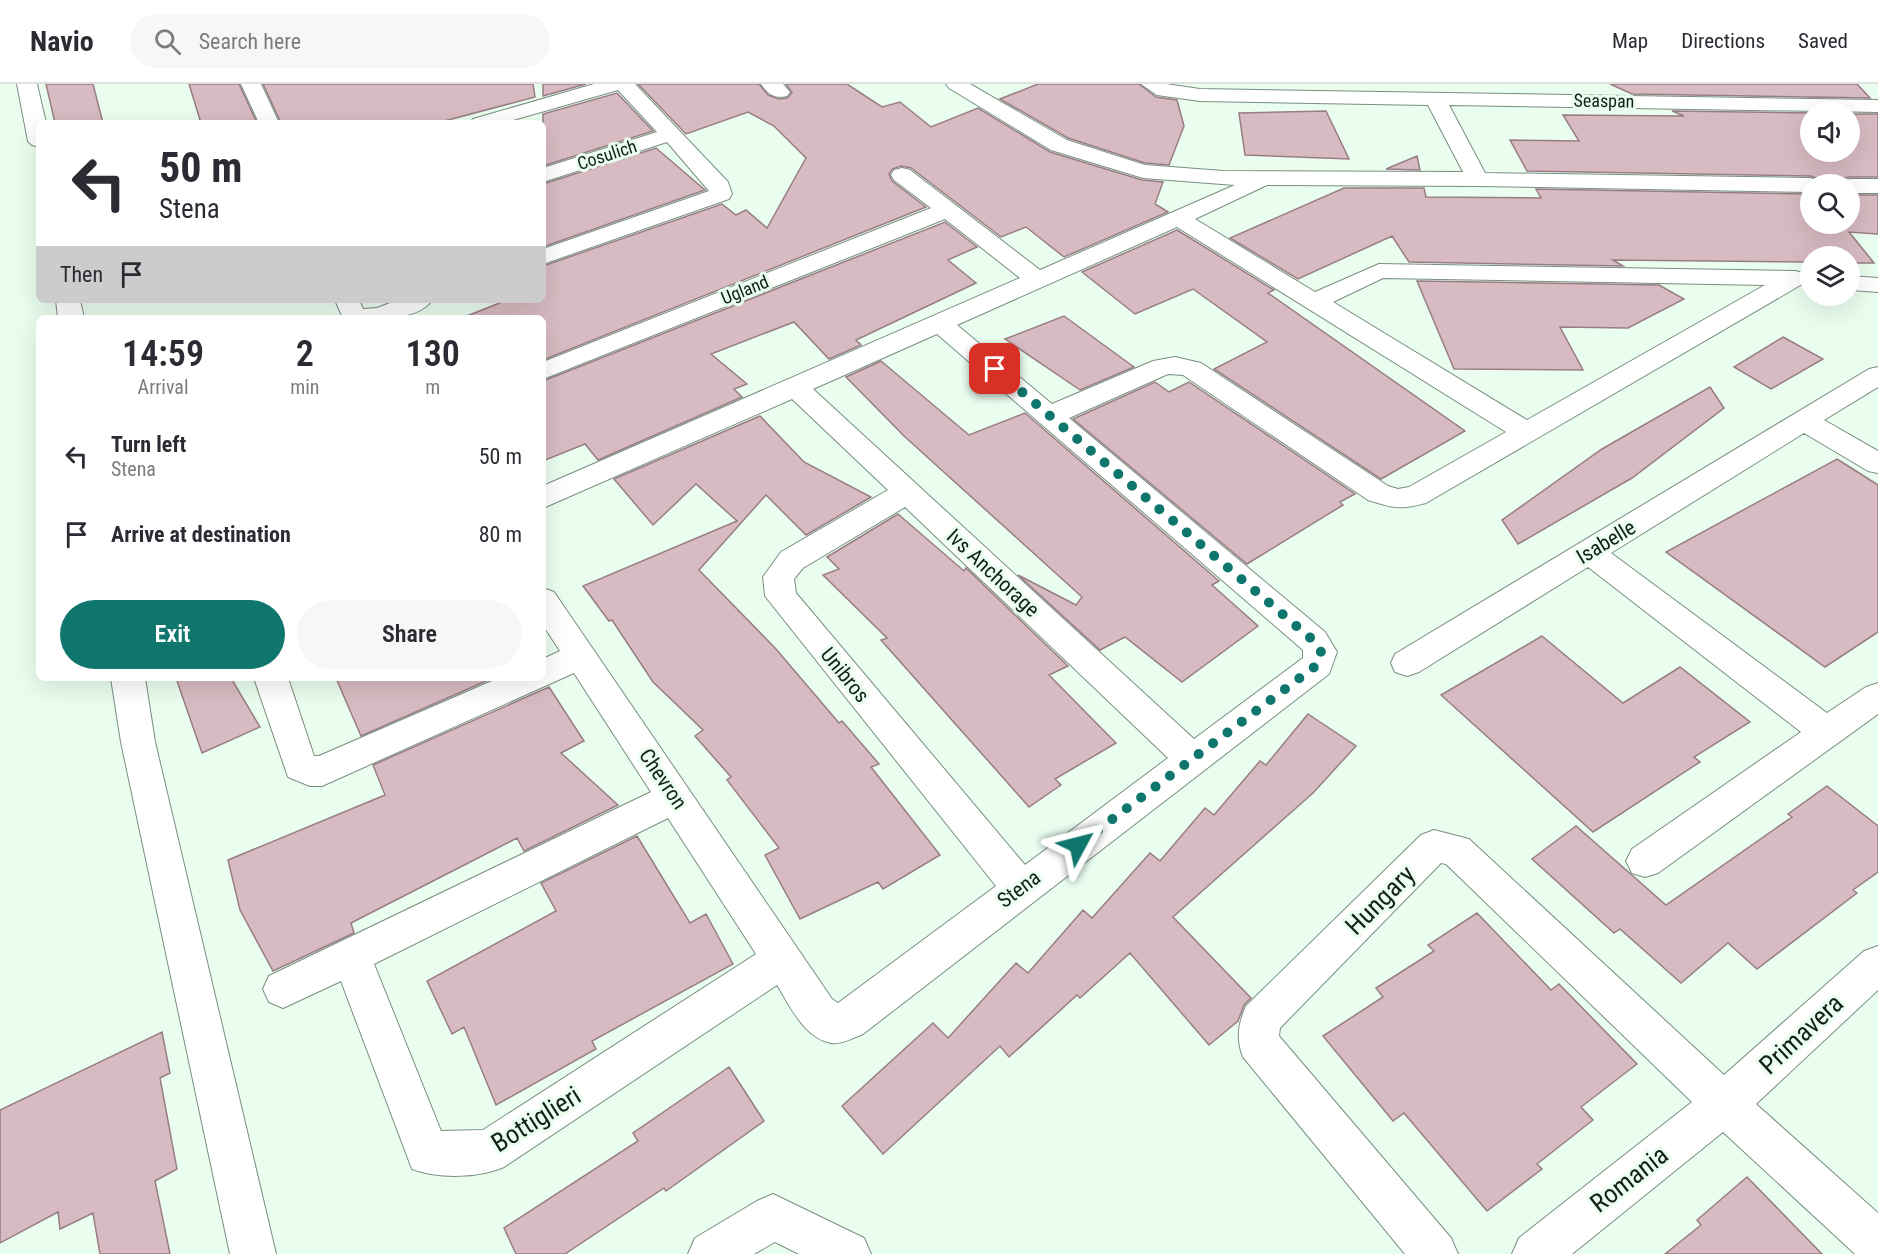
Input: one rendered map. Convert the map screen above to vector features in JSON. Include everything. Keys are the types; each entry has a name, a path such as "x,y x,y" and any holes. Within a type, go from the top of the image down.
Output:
{"street":[{"path":"27,84 36,127"},
{"path":"251,84 268,120"},
{"path":"490,120 616,84"},
{"path":"546,256 721,194 720,187 624,84"},
{"path":"956,84 1059,145 1143,171 1223,178 1478,179 1800,185"},
{"name":"Seaspan","path":"1151,84 1164,91 1200,95 1878,106"},
{"path":"1570,84 1606,100"},
{"path":"1434,98 1478,179"},
{"name":"Cosulich","path":"546,174 671,134"},
{"path":"902,175 1038,280"},
{"path":"546,497 1270,177"},
{"path":"1860,186 1878,186"},
{"name":"Ugland","path":"546,370 947,210"},
{"path":"1178,218 1527,433"},
{"path":"1314,302 1379,271 1800,279"},
{"path":"1050,416 1162,367 1175,365 1192,369 1378,493 1397,499 1416,496 1800,281"},
{"path":"1860,284 1878,285"},
{"path":"378,315 412,303"},
{"name":"Stena","path":"783,959 818,1012 833,1024 849,1020 1191,758 1317,665 1321,652 1314,641 940,323"},
{"name":"Isabelle","path":"1407,663 1878,375"},
{"name":"Ivs Anchorage","path":"795,387 1191,758"},
{"path":"1805,421 1878,464"},
{"name":"Unibros","path":"907,492 792,560 778,577 781,596 1021,888"},
{"path":"1589,552 1827,732"},
{"name":"Chevron","path":"546,604 783,959"},
{"path":"546,672 581,656"},
{"path":"128,681 138,742 253,1254"},
{"path":"272,681 300,767 310,771 322,771 525,681"},
{"path":"1645,861 1878,696"},
{"path":"283,989 675,797"},
{"name":"Hungary","path":"1435,1254 1258,1043 1260,1020 1434,846 1456,850 1724,1104"},
{"name":"Bottiglieri","path":"351,956 428,1154 489,1152 783,959"},
{"name":"Primavera","path":"1724,1104 1878,964"},
{"path":"1724,1104 1878,1244"},
{"name":"Romania","path":"1535,1254 1724,1104"},
{"path":"711,1254 773,1217 848,1254"}],"building":[{"path":"46,84 93,84 102,120 54,120"},
{"path":"189,84 239,84 256,120 200,120"},
{"path":"263,84 533,84 535,97 448,120 280,120"},
{"path":"543,84 586,84 543,96"},
{"path":"638,84 759,84 768,95 779,99 787,98 792,93 786,84 847,84 882,107 900,102 931,127 978,108 1050,152 1142,180 1163,182 1155,204 1168,212 1064,257 1026,227 1001,237 911,168 901,166 892,169 889,174 892,181 926,207 546,359 546,315 470,315 500,303 546,303 546,265 722,204 736,215 746,210 767,228 806,158 774,126 748,112 686,134"},
{"path":"1038,84 1139,84 1156,97 1177,100 1184,126 1169,165 1145,163 1068,138 1000,99"},
{"path":"1610,84 1857,84 1870,98 1632,94"},
{"path":"617,93 653,131 546,165 546,120 543,120 543,114"},
{"path":"1326,111 1349,159 1245,155 1239,113"},
{"path":"1672,111 1800,113 1800,162 1860,162 1860,114 1878,114 1878,177 1860,177 1860,174 1800,174 1800,176 1527,171 1510,140 1579,141 1563,115 1684,116"},
{"path":"656,148 705,190 546,246 546,183"},
{"path":"1417,156 1420,170 1386,169"},
{"path":"1344,188 1424,188 1426,197 1541,198 1536,189 1800,194 1800,234 1851,234 1874,263 1860,263 1860,246 1800,246 1800,262 1613,260 1623,266 1409,262 1392,236 1298,279 1230,238"},
{"path":"1860,195 1878,195 1878,234 1860,233"},
{"path":"945,222 977,247 948,260 976,283 856,340 861,345 829,359 794,322 711,354 747,384 734,389 742,397 598,460 585,444 546,460 546,380"},
{"path":"1177,230 1274,290 1268,293 1465,431 1381,479 1214,369 1267,342 1193,289 1135,314 1082,272"},
{"path":"1417,281 1659,285 1684,299 1628,328 1560,327 1583,370 1454,369"},
{"path":"1064,316 1134,367 1080,390 1005,339"},
{"path":"1783,337 1823,359 1771,389 1734,367"},
{"path":"881,361 969,435 1025,413 1219,581 1212,585 1258,626 1182,682 1125,637 1100,650 1018,575 1076,605 1082,597 904,436 846,377"},
{"path":"1155,382 1169,392 1189,382 1355,494 1340,502 1343,505 1247,564 1073,419"},
{"path":"1710,387 1724,408 1632,478 1518,544 1502,520 1602,449"},
{"path":"760,416 804,462 871,497 806,535 766,495 699,570 776,649 839,723 842,721 879,764 871,767 940,855 883,889 878,882 800,919 765,855 779,848 727,780 731,777 695,736 703,730 653,682 612,620 609,621 583,586 737,521 696,484 653,525 614,479"},
{"path":"1837,459 1878,485 1878,632 1825,667 1666,552"},
{"path":"898,514 964,571 966,568 1068,666 1049,675 1116,743 1055,779 1061,785 1029,807 881,640 887,638 823,575 839,569 827,557"},
{"path":"1542,636 1623,703 1680,667 1750,722 1694,757 1700,762 1593,832 1441,695"},
{"path":"177,681 233,681 260,727 202,753"},
{"path":"337,681 486,681 361,736"},
{"path":"549,687 584,741 561,753 618,805 524,851 517,838 351,923 354,933 273,971 240,910 228,860 385,795 373,765"},
{"path":"1308,714 1356,746 1313,793 1173,917 1251,998 1244,1005 1238,1021 1209,1045 1130,953 1080,998 1077,995 1009,1057 1000,1046 883,1154 842,1106 933,1023 948,1038 1016,963 1028,973 1083,910 1092,918 1150,853 1160,861 1205,808 1214,815 1260,761 1266,765"},
{"path":"1827,786 1878,826 1878,872 1853,890 1857,893 1757,969 1728,943 1681,983 1620,929 1614,933 1532,859 1576,826 1666,905 1792,817 1788,814"},
{"path":"637,836 690,923 706,914 733,964 592,1041 596,1049 496,1105 464,1027 452,1034 427,981 556,911 541,883"},
{"path":"1477,913 1551,990 1559,984 1637,1064 1581,1107 1593,1120 1537,1164 1542,1169 1487,1211 1404,1113 1393,1121 1323,1036 1383,997 1376,988 1434,951 1428,945"},
{"path":"162,1032 170,1073 160,1078 177,1169 155,1181 170,1254 100,1254 93,1213 60,1229 58,1212 0,1243 0,1110"},
{"path":"729,1067 764,1121 666,1191 664,1188 565,1254 516,1254 504,1228 638,1141 633,1133"},
{"path":"1747,1177 1822,1254 1665,1254 1701,1225 1697,1220"}],"route":[{"path":"995,369 1314,641 1321,652 1317,665 1078,845"}]}
